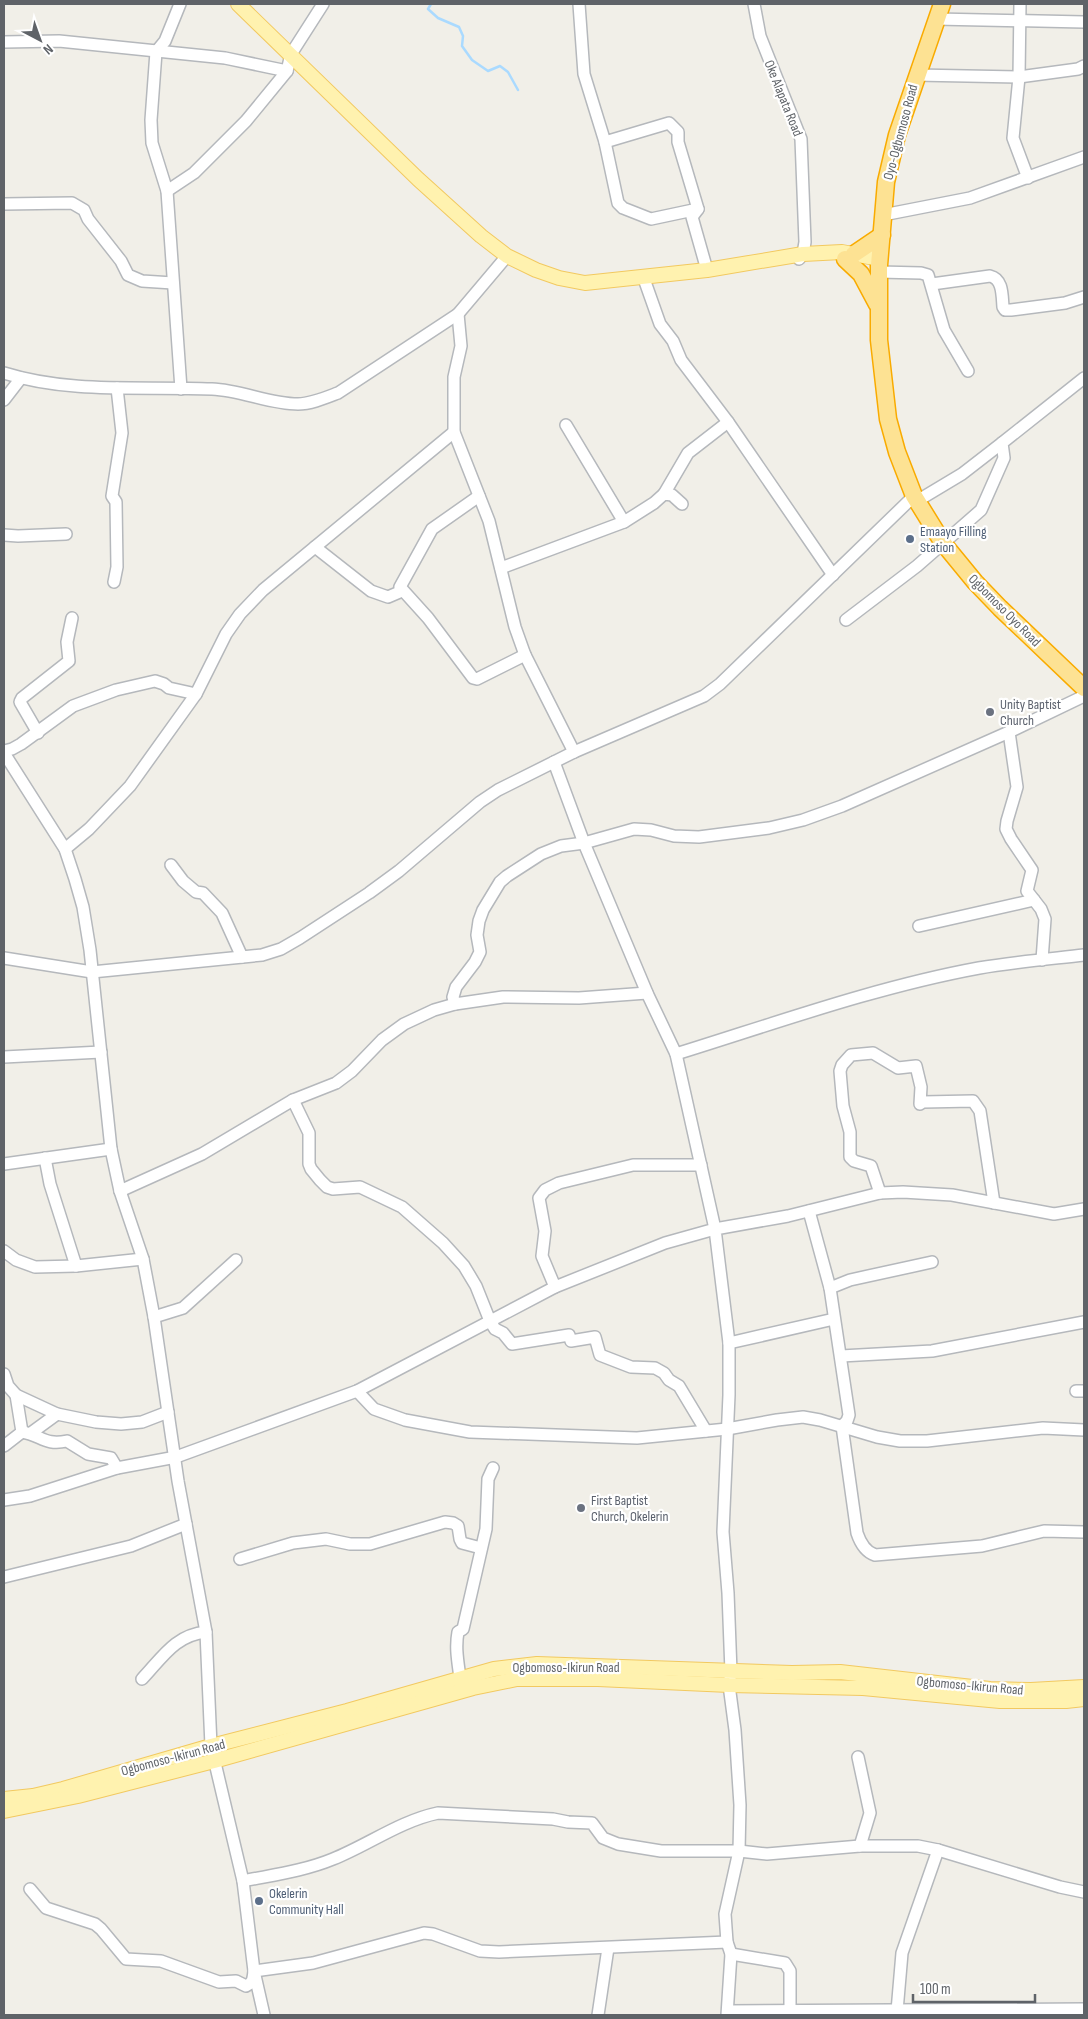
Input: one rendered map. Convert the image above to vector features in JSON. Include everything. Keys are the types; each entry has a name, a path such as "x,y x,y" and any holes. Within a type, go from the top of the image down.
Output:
{"highway":[{"name":"Oyo-Ogbomoso Road","path":"879,265 886,182 897,135 939,12"},
{"path":"879,308 867,283 849,257 882,235"},
{"name":"Ogbomoso Oyo Road","path":"879,265 879,340 888,419 897,452 916,498 943,543 975,582 1084,688"}],"main road":[{"path":"238,4 418,179 481,236 508,256 536,270 558,278 585,283 707,270 832,252 879,265"},
{"name":"Ogbomoso-Ikirun Road","path":"4,1799 63,1788 494,1669 537,1664 864,1688 1000,1701 1084,1699"},
{"name":"Ogbomoso-Ikirun Road","path":"4,1811 78,1796 214,1761 473,1688 517,1679 730,1678 840,1672 990,1689 1031,1690 1084,1687"}],"street":[{"path":"180,4 166,40 156,52 151,120 152,144 167,191 181,389"},
{"path":"167,191 194,173 209,160 246,121 287,71 291,54 323,4"},
{"path":"579,4 584,74 605,142 618,204 651,219 698,209"},
{"name":"Oke Alapata Road","path":"754,4 766,55 801,139 805,242 796,257"},
{"path":"1020,4 1019,77 1013,138 1028,178"},
{"path":"939,12 1020,20 1084,22"},
{"path":"4,42 59,41 225,58 287,71"},
{"path":"916,75 1019,77 1078,69 1084,66"},
{"path":"605,142 669,123 678,132 678,142 698,209"},
{"path":"883,215 970,198 1084,157"},
{"path":"4,204 72,203 84,210 88,219 120,261 128,275 142,282 173,283"},
{"path":"698,209 692,217 707,270"},
{"path":"4,373 67,386 213,389 278,402 298,404 319,400 338,392 458,314 508,256"},
{"path":"879,265 928,275 944,330 968,371"},
{"path":"643,276 660,324 672,341 681,360 728,422 833,575"},
{"path":"932,284 990,276 995,277 999,281 1005,310 1065,303 1084,297"},
{"path":"458,314 461,346 454,377 454,432 489,521 515,627 525,655 574,752"},
{"path":"4,400 22,378"},
{"path":"4,958 92,972 262,955 281,949 399,871 480,802 498,790 574,752 704,696 720,684 916,498 962,474 1084,378"},
{"path":"114,582 117,567 116,502 112,496 122,433 117,388"},
{"path":"501,568 624,522 654,503 664,494 688,453 728,422"},
{"path":"566,425 624,522"},
{"path":"65,849 89,829 130,786 196,694 226,634 240,614 264,590 454,432"},
{"path":"846,620 917,566 981,510 1004,458 1002,443"},
{"path":"664,494 672,495 682,504"},
{"path":"479,496 432,529 400,588 428,618 473,678 477,679 525,655"},
{"path":"4,535 66,534"},
{"path":"315,547 371,591 388,597 402,591"},
{"path":"38,732 20,702 22,698 69,660 67,642 72,618"},
{"path":"196,694 168,688 164,684 155,682 116,690 73,706 38,732 4,752 65,849 83,907 111,1149 120,1191 143,1259 154,1317 186,1524 206,1632 211,1746 243,1881 254,1972 264,2015"},
{"path":"455,1004 456,987 475,962 480,952 477,935 483,910 500,882 541,854 572,844 584,843 634,829 699,838 770,828 803,820 842,806 1009,732 1084,696"},
{"path":"1009,732 1017,787 1006,828 1010,839 1032,870 1027,891 1046,919 1042,960"},
{"path":"554,762 584,843 676,1054 715,1229 728,1343 729,1395 723,1532 728,1593 730,1678 740,1805 739,1851 725,1914 727,1942 731,1954 727,2013 790,2010 1084,2009"},
{"path":"171,865 183,880 196,892 203,893 222,913 242,957"},
{"path":"919,926 1034,900"},
{"path":"676,1054 842,1002 914,983 979,968 1084,955"},
{"path":"120,1191 202,1154 293,1100 336,1084 352,1071 382,1040 404,1024 434,1010 455,1004 503,996 579,998 648,993"},
{"path":"4,1057 100,1052"},
{"path":"880,1193 870,1166 854,1161 850,1157 850,1132 843,1106 840,1071 842,1065 851,1055 873,1053 898,1068 916,1066 921,1087 920,1104 923,1102 973,1101 980,1111 994,1203"},
{"path":"293,1100 309,1134 309,1164 320,1180 327,1187 333,1189 360,1187 402,1207 454,1253 472,1278 490,1322 495,1329 504,1332 512,1344 568,1335 571,1341 595,1337 600,1356 636,1368 654,1368 664,1373 669,1380 679,1386 706,1431"},
{"path":"4,1164 111,1149"},
{"path":"45,1158 50,1184 76,1266"},
{"path":"555,1287 542,1256 545,1231 540,1198 546,1190 559,1183 633,1166 701,1165"},
{"path":"4,1500 30,1496 117,1468 176,1457 357,1391 555,1287 665,1243 715,1229 788,1216 880,1193 903,1192 952,1195 1054,1214 1084,1209"},
{"path":"809,1211 830,1288 842,1356 849,1415 847,1421 842,1426"},
{"path":"4,1251 16,1260 35,1267 76,1266 143,1259"},
{"path":"154,1317 183,1308 236,1260"},
{"path":"830,1288 850,1280 932,1262"},
{"path":"728,1343 834,1318"},
{"path":"842,1356 932,1351 1084,1322"},
{"path":"4,1374 8,1386 16,1395 57,1414 96,1422 121,1424 142,1422 168,1412"},
{"path":"357,1391 374,1409 397,1418 437,1428 470,1432 637,1438 727,1429 803,1418 900,1441 927,1441 1043,1428 1084,1430"},
{"path":"16,1395 27,1433 44,1442 57,1444 67,1441 88,1454 111,1458 117,1468"},
{"path":"4,1446 57,1414"},
{"path":"842,1426 856,1533 870,1554 875,1556 982,1546 1044,1532 1084,1532"},
{"path":"460,1678 455,1648 456,1638 458,1632 463,1629 486,1529 488,1479 493,1468"},
{"path":"240,1559 293,1543 326,1539 350,1544 370,1544 445,1522 458,1526 462,1543 481,1548"},
{"path":"4,1577 131,1546 186,1524"},
{"path":"142,1679 177,1642 192,1633 206,1632"},
{"path":"858,1758 870,1813 860,1846"},
{"path":"243,1881 317,1865 424,1816 438,1813 592,1823 603,1838 618,1844 661,1851 739,1851 766,1854 860,1846 918,1846 938,1850 1034,1880 1084,1892"},
{"path":"897,2011 902,1954 938,1850"},
{"path":"30,1889 46,1908 95,1924 126,1959 161,1961 219,1982 236,1981 246,1986 250,1984 254,1972"},
{"path":"254,1972 313,1963 424,1933 433,1934 480,1951 516,1952 567,1948 608,1948 727,1942"},
{"path":"598,2015 608,1948"},
{"path":"731,1954 785,1963 790,1971 790,2010"}],"waterway":[{"path":"431,4 428,9 438,18 459,27 463,36 462,46 472,60 488,71 500,66 508,72 518,90"}],"place":[{"name":"Emaayo Filling Station","path":"910,539"},
{"name":"Unity Baptist Church","path":"990,712"},
{"name":"First Baptist Church, Okelerin","path":"581,1508"},
{"name":"Okelerin Community Hall","path":"259,1901"}]}
